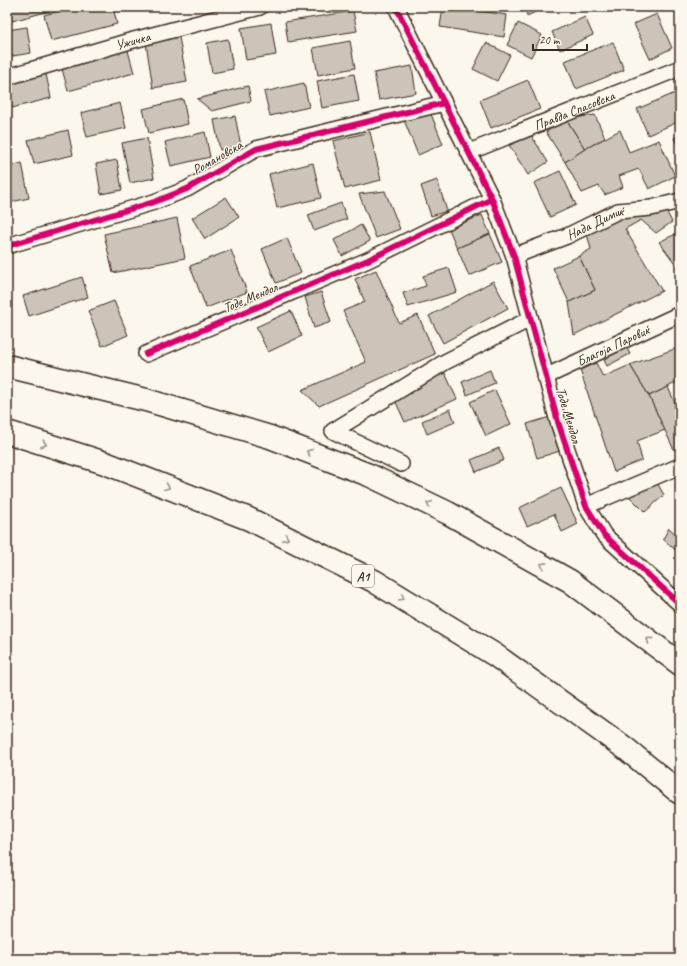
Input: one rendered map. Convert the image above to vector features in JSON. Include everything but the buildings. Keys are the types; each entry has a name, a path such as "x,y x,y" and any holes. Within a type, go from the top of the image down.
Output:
{"highway":[{"path":"7,366 146,400 270,437 369,476 448,513 570,581 680,664"},
{"name":"A1","path":"7,432 104,463 249,519 374,581 495,655 625,748 680,793"}],"street":[{"name":"Ужичка","path":"7,78 130,41 260,7"},
{"name":"Тоде Мендол","path":"397,7 492,199 514,256 558,422 586,506 604,535 680,604"},
{"name":"Правда Спасовска","path":"469,152 680,68"},
{"name":"Романовска","path":"7,246 154,202 216,173 256,149 444,103"},
{"name":"Тоде Мендол","path":"146,354 368,260 492,199"},
{"name":"Нада Димиќ","path":"514,256 567,236 618,211 651,208 680,201"},
{"name":"Благоја Паровиќ","path":"545,376 680,314"},
{"path":"401,464 333,431 445,362 530,318"},
{"path":"586,506 680,466"}],"cycle path":[{"path":"396,7 492,199 514,256 558,422 586,506 604,535 680,604"},
{"path":"7,246 154,202 187,189 256,149 444,103"},
{"path":"146,354 368,260 492,199"}]}
